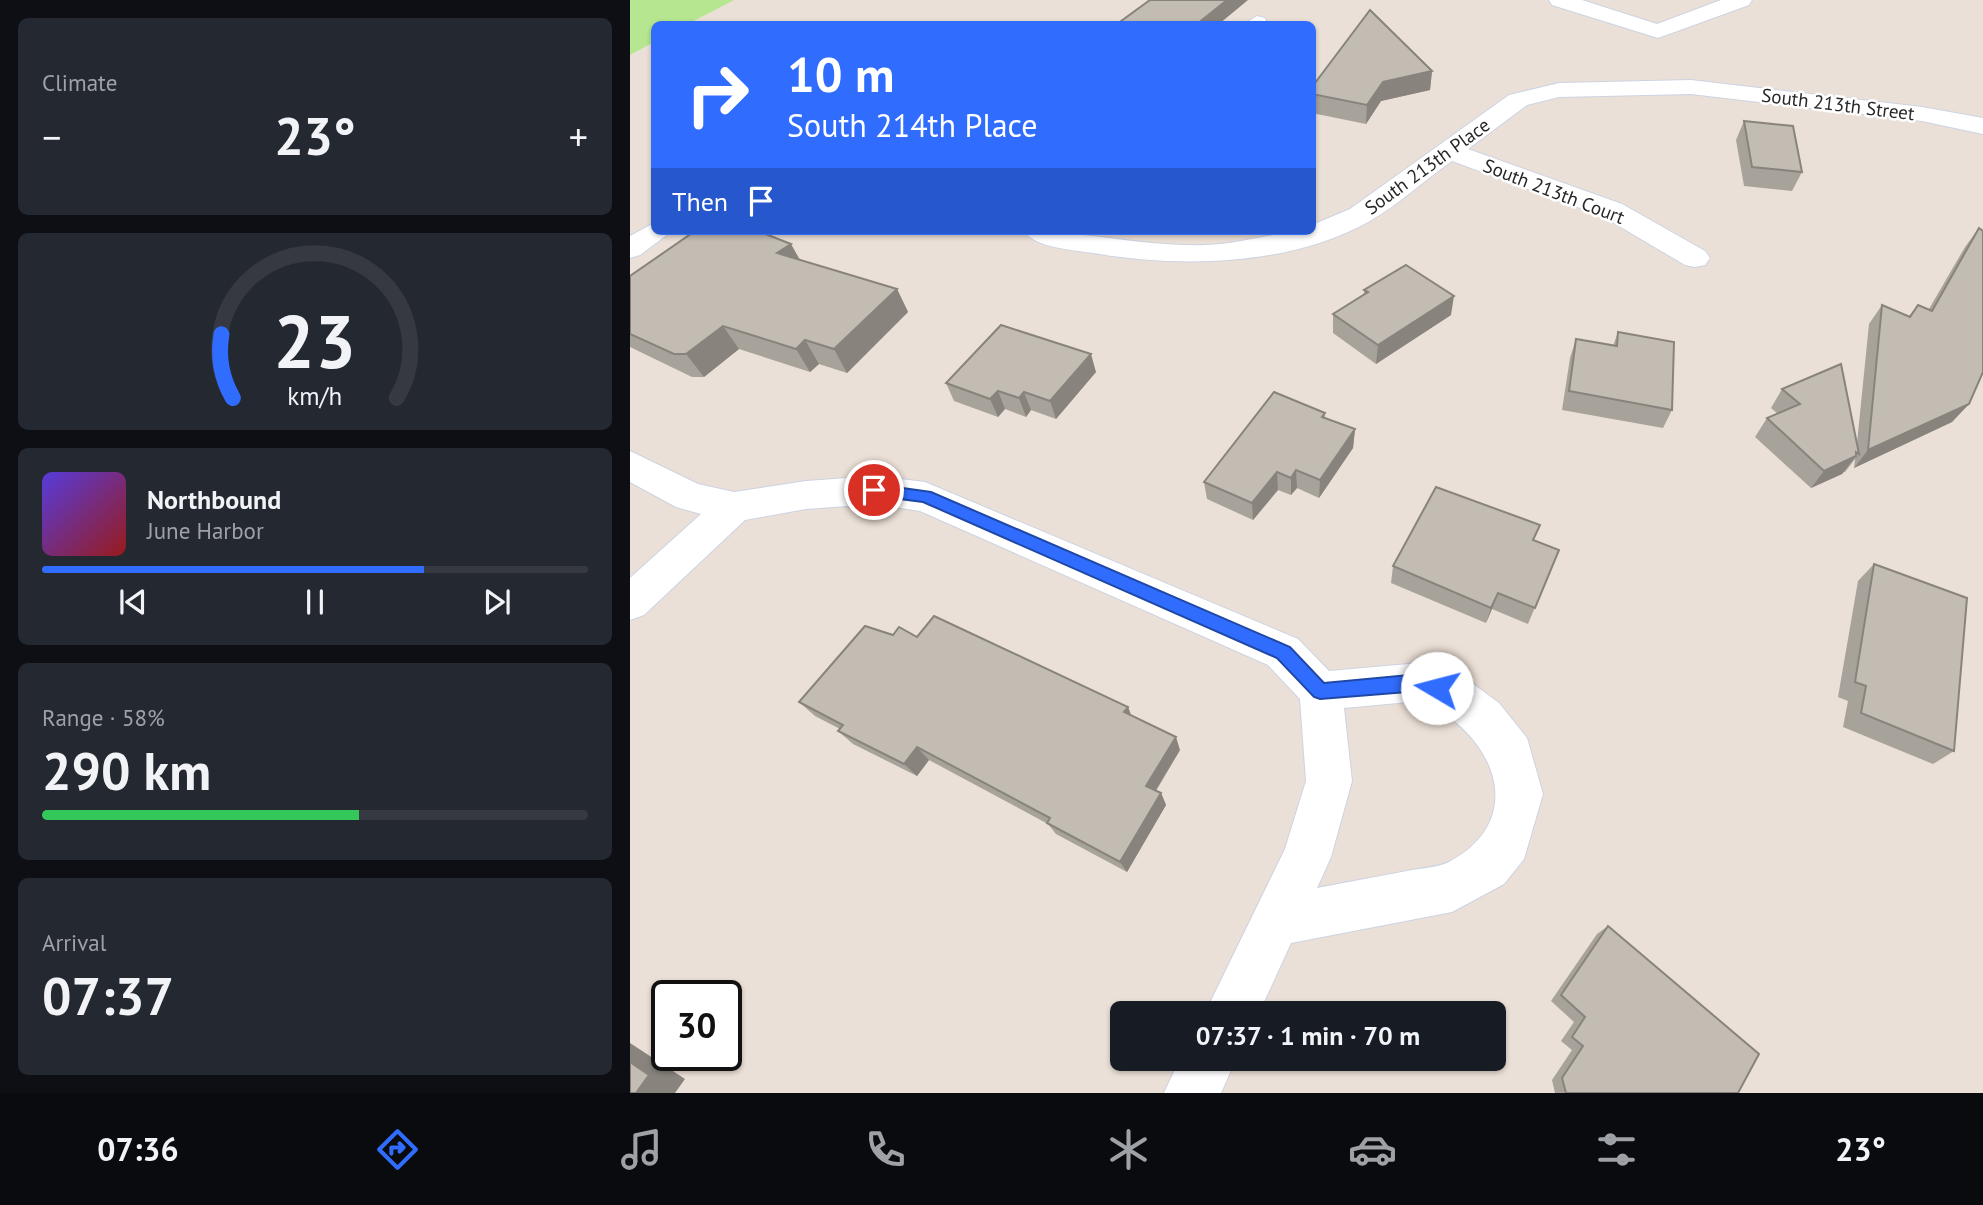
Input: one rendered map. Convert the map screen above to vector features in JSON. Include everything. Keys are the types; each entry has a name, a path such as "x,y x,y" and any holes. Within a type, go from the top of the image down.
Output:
{"street":[{"path":"1560,0 1658,31 1741,0"},
{"path":"1658,31 1680,69"},
{"name":"South 213th Street","path":"1680,69 1983,126"},
{"name":"South 213th Place","path":"1316,233 1360,215 1518,100 1559,90 1680,69"},
{"name":"South 213th Court","path":"1447,150 1612,210 1695,258"},
{"path":"630,249 652,235"},
{"name":"South 213th Place","path":"1051,235 1138,252 1207,254 1273,245 1309,235"},
{"path":"630,465 689,497 734,508 806,495 874,490 925,497 1283,652 1320,691 1329,781 1307,857 1237,1001"},
{"path":"630,603 734,508"},
{"path":"1277,921 1452,887 1487,867 1507,842 1520,794 1511,753 1483,717 1454,695 1420,682 1320,691"},
{"path":"1192,1093 1203,1071"}],"green space":[{"path":"630,0 734,0 694,21 651,21 651,44 630,55"}],"building":[{"path":"1150,0 1227,0 1201,21 1121,21"},
{"path":"1370,10 1432,71 1383,82 1367,105 1316,95 1316,82"},
{"path":"1744,121 1793,126 1802,172 1752,167"},
{"path":"1979,228 1983,231 1983,372 1969,404 1868,450 1882,305 1910,317 1918,305 1932,311"},
{"path":"689,235 768,235 791,244 777,253 897,289 834,349 805,340 796,349 723,326 686,354 674,354 630,334 630,276"},
{"path":"1406,265 1454,296 1378,345 1333,314 1368,292 1364,290"},
{"path":"1001,325 1091,354 1050,401 1024,392 1019,398 998,391 990,399 946,383"},
{"path":"1618,332 1674,342 1672,410 1569,391 1576,339 1617,346"},
{"path":"1841,364 1859,454 1856,452 1856,456 1824,471 1767,418 1800,404 1782,389"},
{"path":"1274,392 1325,413 1322,417 1355,429 1320,480 1296,470 1291,478 1277,472 1252,503 1204,482"},
{"path":"1436,487 1540,525 1533,540 1559,550 1535,608 1498,593 1491,608 1393,566"},
{"path":"1874,564 1967,598 1954,751 1861,713 1866,686 1855,682"},
{"path":"934,616 1128,707 1124,712 1176,737 1146,786 1161,793 1120,862 1047,823 1050,818 917,747 904,764 838,731 843,725 799,702 865,626 893,635 899,627 917,637"},
{"path":"1608,926 1759,1054 1738,1093 1566,1093 1562,1078 1583,1046 1572,1037 1585,1017 1561,995"},
{"path":"630,1062 649,1075 636,1093 630,1093"}],"route":[{"path":"874,490 925,497 1283,652 1320,691 1420,682 1437,688"}]}
